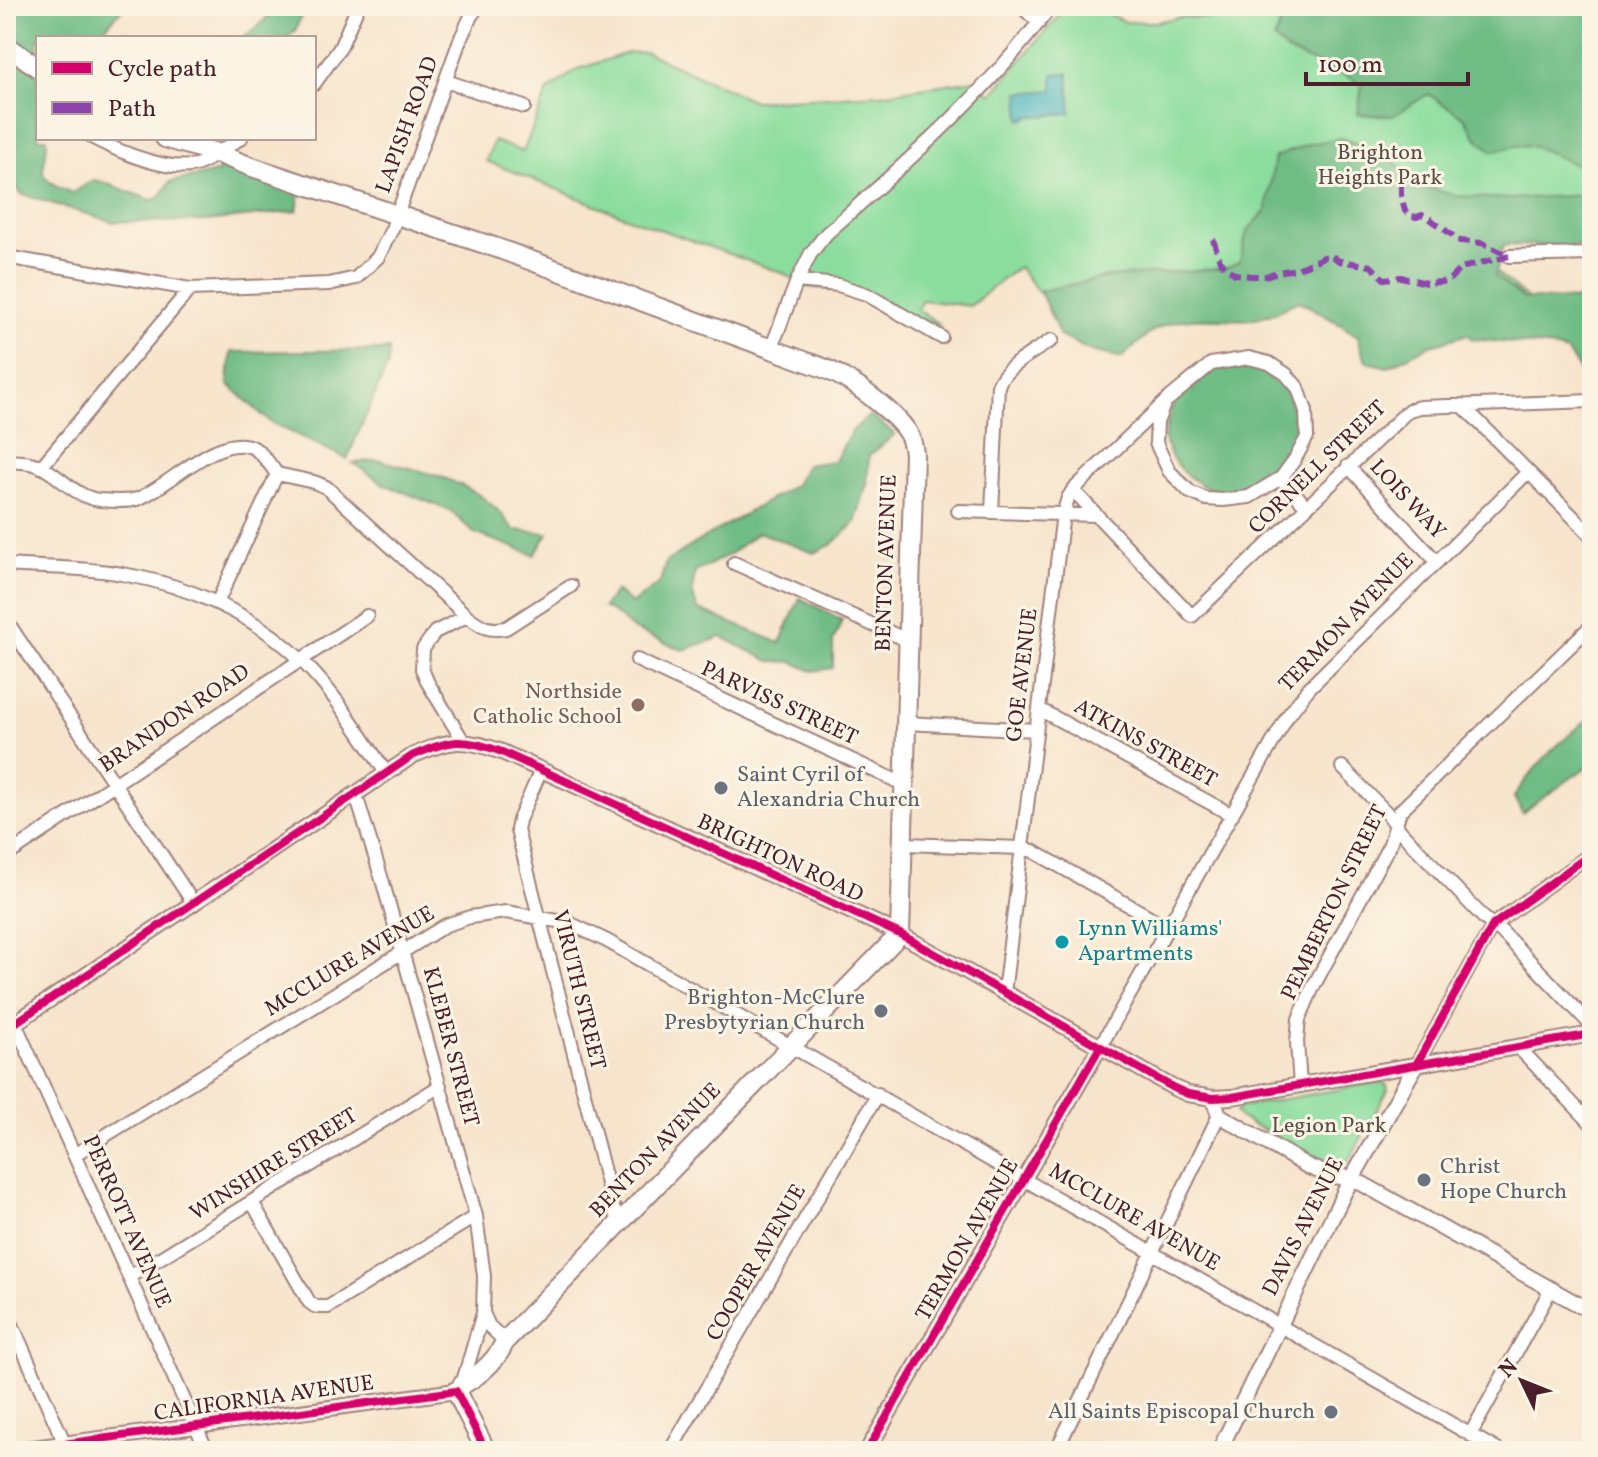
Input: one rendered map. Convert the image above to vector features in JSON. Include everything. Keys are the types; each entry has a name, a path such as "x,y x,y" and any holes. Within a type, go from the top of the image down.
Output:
{"main road":[{"path":"6,45 36,67"},
{"name":"BENTON AVENUE","path":"172,140 574,275 841,376 894,418 909,435 914,453 900,934 505,1341 500,1353 479,1375 459,1388"},
{"path":"459,1388 486,1451"}],"street":[{"path":"316,81 340,48 358,6"},
{"name":"LAPISH ROAD","path":"6,257 190,289 329,284 356,278 378,257 397,214 465,27 478,6"},
{"path":"1021,6 1039,23"},
{"path":"771,349 797,281 811,253 826,234 943,129 993,78 1051,6"},
{"path":"446,81 524,107"},
{"path":"97,140 159,164 184,166 201,164 238,140"},
{"path":"1509,256 1592,254"},
{"path":"797,281 838,285 866,294 941,337"},
{"path":"41,467 190,289"},
{"path":"992,512 1001,377 1052,340"},
{"path":"1249,358 1269,363 1286,374 1298,388 1306,411 1307,437 1281,478 1249,497 1206,499 1190,492 1169,471 1156,443 1157,422 1165,402 1211,364 1249,358"},
{"name":"CORNELL STREET","path":"1096,515 1192,616 1409,410 1420,407 1592,401"},
{"name":"GOE AVENUE","path":"1004,993 1063,514 1073,490 1165,402"},
{"path":"1462,405 1592,536"},
{"path":"6,461 29,462 41,467 78,492 99,500 137,499 206,456 234,446 251,447 266,459 277,474 326,487 481,627 494,630 506,628 571,586"},
{"name":"LOIS WAY","path":"1348,466 1437,562"},
{"name":"TERMON AVENUE","path":"867,1451 1287,717 1309,688 1528,472"},
{"path":"217,603 277,474"},
{"path":"1281,478 1306,506"},
{"path":"1073,490 1096,515"},
{"path":"958,511 1096,515"},
{"path":"734,563 909,641"},
{"path":"6,565 119,573 180,588 217,603 268,633 301,660 331,693 387,774"},
{"name":"BRANDON ROAD","path":"7,854 367,616"},
{"path":"11,1025 412,756 443,744 463,741 422,669 423,649 435,632 467,616"},
{"path":"6,620 194,904"},
{"name":"PEMBERTON STREET","path":"1300,1086 1299,1019 1390,844 1400,811 1592,625"},
{"name":"PARVISS STREET","path":"637,660 905,785"},
{"name":"ATKINS STREET","path":"1039,709 1232,815"},
{"path":"906,723 1036,730"},
{"name":"BRIGHTON ROAD","path":"463,741 485,746 541,770 900,934 1188,1094 1232,1097 1592,1034"},
{"path":"1342,767 1475,909 1501,931 1592,1026"},
{"name":"VIRUTH STREET","path":"541,770 517,826 614,1211 621,1222"},
{"name":"KLEBER STREET","path":"356,795 476,1216 484,1276 483,1313 459,1388"},
{"path":"903,844 1022,848 1033,851 1169,928"},
{"name":"DAVIS AVENUE","path":"1219,1451 1352,1178 1493,925 1592,853"},
{"name":"MCCLURE AVENUE","path":"74,1155 446,925 470,917 506,912 569,923 607,941 792,1045 1499,1451"},
{"name":"PERROTT AVENUE","path":"6,1010 207,1451"},
{"path":"1518,1047 1592,1124"},
{"name":"WINSHIRE STREET","path":"129,1277 440,1086"},
{"name":"COOPER AVENUE","path":"670,1451 878,1094"},
{"path":"1213,1098 1219,1115 1309,1167 1332,1176 1352,1178 1592,1312"},
{"path":"1056,1451 1219,1115"},
{"path":"252,1202 309,1302 316,1307 328,1307 476,1216"},
{"path":"1470,1435 1551,1289"},
{"path":"6,1311 65,1444"},
{"path":"483,1313 489,1326 505,1341"},
{"name":"CALIFORNIA AVENUE","path":"11,1451 459,1388"}],"green space":[{"path":"6,6 125,6 98,36 36,36 36,140 47,140 45,177 72,193 94,180 151,200 159,198 170,182 218,172 225,156 301,183 297,211 208,221 113,222 21,194 6,170"},
{"path":"279,6 305,6 295,31 289,36 243,36"},
{"name":"Brighton Heights Park","path":"1067,6 1088,6 1126,22 1156,22 1180,17 1363,25 1592,28 1592,240 1505,238 1483,261 1547,315 1278,262 1058,315 1018,267 970,306 922,300 917,309 939,324 930,338 906,320 847,291 805,286 785,274 631,219 486,161 494,141 523,152 548,91 576,70 627,53 646,52 754,101 880,94 974,80 992,94"},
{"path":"1592,6 1592,164 1577,165 1527,145 1492,151 1476,137 1465,118 1428,94 1393,116 1358,114 1362,85 1288,52 1274,39 1287,8"},
{"path":"1342,138 1389,157 1418,184 1456,196 1507,199 1592,193 1592,246 1503,245 1495,276 1524,299 1592,300 1592,383 1567,352 1545,346 1472,339 1468,334 1428,346 1387,367 1367,362 1358,336 1298,301 1258,318 1172,322 1150,333 1121,358 1091,351 1060,336 1040,291 1107,277 1226,268 1240,261 1247,231 1266,211 1275,157 1309,144"},
{"path":"389,350 388,365 347,459 270,422 228,384 231,352"},
{"path":"1246,364 1272,375 1287,390 1296,428 1289,451 1274,472 1249,485 1223,493 1201,485 1183,472 1172,458 1164,439 1170,412 1178,397 1215,369"},
{"path":"870,415 895,434 869,456 867,484 855,523 833,544 814,553 758,532 729,555 695,572 692,591 697,609 780,643 800,598 842,620 833,641 833,668 812,671 793,662 770,661 722,637 683,650 634,630 603,607 616,591 631,604 660,583 666,562 795,485 806,465 835,461 851,432"},
{"path":"380,460 440,477 469,489 497,509 514,530 548,533 535,555 474,533 451,511 384,484 353,463"},
{"path":"1592,717 1592,763 1522,813 1514,797 1530,774 1549,753"},
{"name":"Legion Park","path":"1380,1082 1386,1084 1388,1090 1349,1161 1342,1164 1323,1162 1239,1117 1236,1112 1240,1107"}],"water":[{"path":"1068,73 1071,113 1021,120 1019,93 1053,90 1053,74"}],"marked path":[{"path":"1401,185 1405,211 1410,216 1422,215 1460,241 1482,243 1509,256"},
{"path":"1213,239 1220,261 1226,268 1235,274 1251,276 1297,269 1332,256 1339,261 1371,266 1384,279 1401,277 1426,283 1442,282 1461,268 1509,256"}],"cycle path":[{"path":"6,1027 412,756 447,743 466,742 502,752 900,934 1188,1094 1232,1097 1592,1034"},
{"path":"1416,1065 1493,925 1592,853"},
{"path":"867,1451 1100,1047"},
{"path":"11,1451 456,1391 486,1451"}],"place":[{"name":"Northside Catholic School","path":"638,705"},
{"name":"Saint Cyril of Alexandria Church","path":"721,788"},
{"name":"Lynn Williams' Apartments","path":"1062,942"},
{"name":"Brighton-McClure Presbytyrian Church","path":"881,1011"},
{"name":"Christ Hope Church","path":"1424,1180"},
{"name":"All Saints Episcopal Church","path":"1331,1412"}]}
